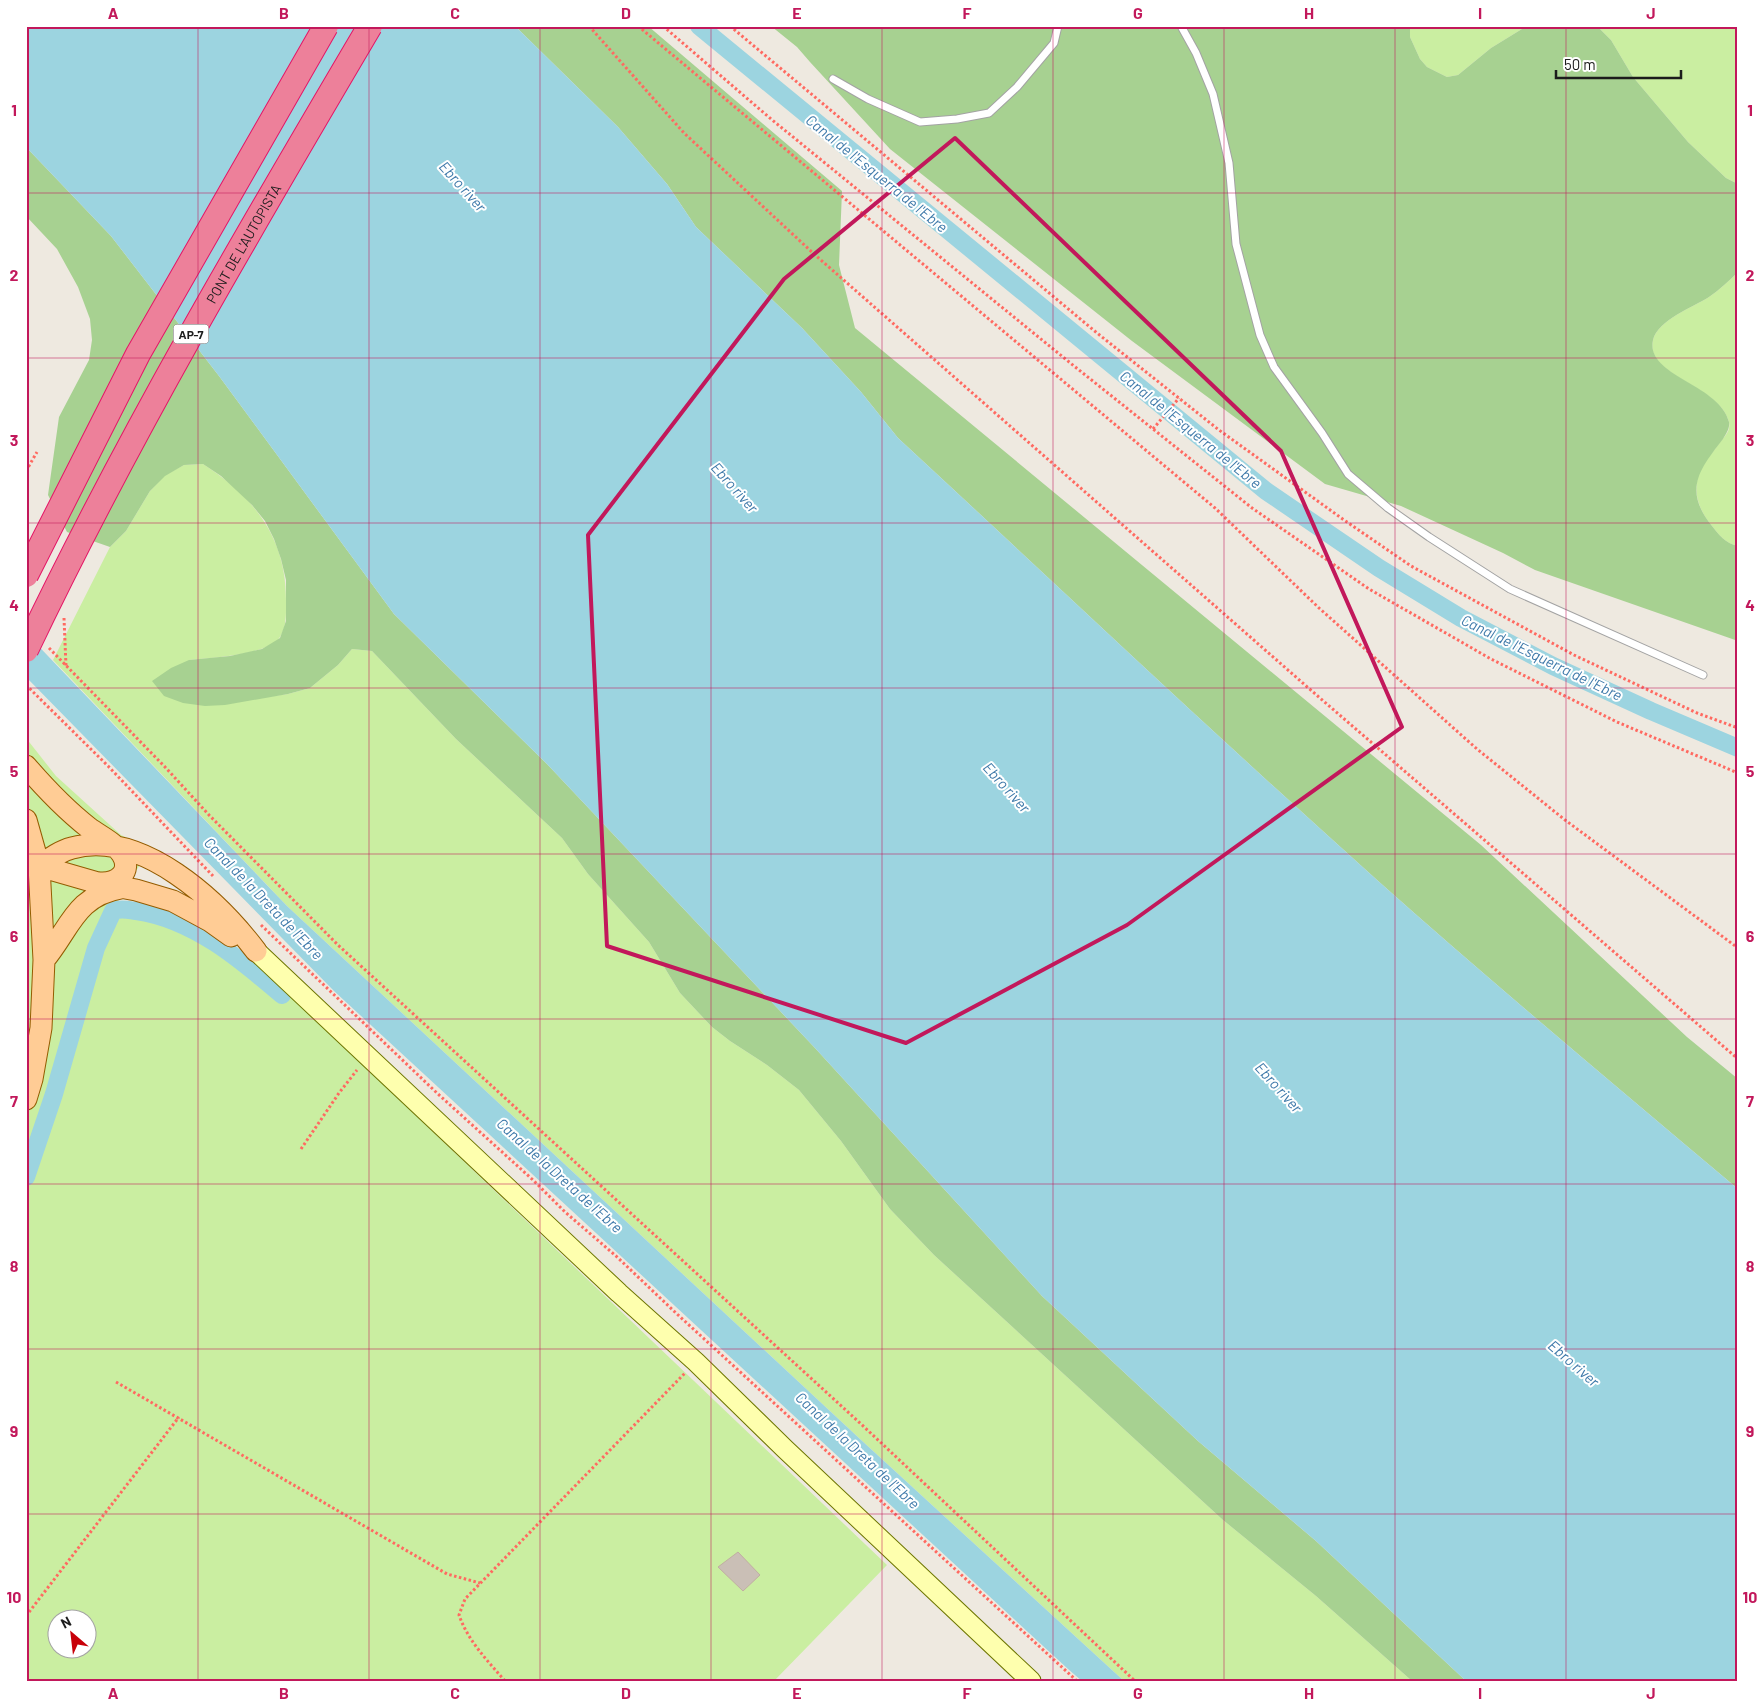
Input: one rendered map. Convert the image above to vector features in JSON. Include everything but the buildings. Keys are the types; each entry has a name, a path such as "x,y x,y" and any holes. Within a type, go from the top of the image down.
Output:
{"highway":[{"name":"AP-7","path":"26,575 138,354 326,26"},
{"name":"PONT DE L'AUTOPISTA","path":"36,648 98,508 167,377 248,232 370,26"}],"main road":[{"path":"26,766 73,814 116,848 123,856 125,866 122,875 111,883 98,883"},
{"path":"26,820 39,866 44,960 41,1028 32,1078 26,1099"},
{"path":"39,866 56,855 74,848 99,845 133,852 149,858 188,882 238,929 256,951"},
{"path":"39,866 98,883 136,890 174,901 210,921 224,932 256,951"},
{"path":"44,960 86,903 94,897 116,889 136,890"}],"street":[{"path":"256,951 619,1293 696,1362 1031,1681"}],"lane":[{"path":"833,79 868,99 920,122 957,119 989,113 1017,87 1054,43 1058,26"},
{"path":"1181,26 1196,53 1213,94 1229,163 1236,244 1260,335 1274,367 1322,433 1348,474 1388,508 1510,589 1703,675"}],"path":[{"path":"589,26 684,133 814,254 1313,692 1738,1060"},
{"path":"638,26 1215,508 1319,608 1477,749 1565,820 1738,948"},
{"path":"664,26 771,119 1252,508 1369,589 1490,659 1608,718 1738,772"},
{"path":"730,26 1097,333 1234,441 1411,566 1574,656 1697,713 1738,728"},
{"path":"1153,429 1179,398"},
{"path":"26,471 37,452"},
{"path":"36,648 166,768 209,815 338,945 861,1424 1135,1681"},
{"path":"26,685 108,766 214,878"},
{"path":"255,919 438,1094 526,1173 565,1212 616,1256 1077,1681"},
{"path":"301,1150 339,1093 368,1056"},
{"path":"505,1681 464,1630 459,1615 466,1599 696,1362"},
{"path":"116,1382 447,1574 480,1583"},
{"path":"26,1616 179,1417"}],"highlighted area":[{"path":"955,138 1281,451 1402,727 1127,925 906,1043 607,946 588,535 784,279"}],"green space":[{"path":"515,26 648,26 842,191 839,265 855,328 1481,845 1687,1037 1738,1079 1738,1189 1511,997 1377,880 898,438 861,392 802,328 696,227 667,184 618,127"},
{"path":"771,26 1410,26 1410,37 1420,59 1427,67 1447,77 1458,75 1491,48 1527,26 1597,26 1611,40 1633,77 1688,142 1726,178 1738,184 1738,272 1709,297 1669,320 1656,333 1653,340 1654,352 1660,363 1712,398 1723,409 1729,422 1723,439 1701,471 1696,491 1703,513 1712,526 1726,541 1738,546 1738,641 1535,570 1503,553 1401,506 1325,484 1132,341 890,149 797,47"},
{"path":"1410,26 1527,26 1491,48 1458,75 1447,77 1427,67 1420,59 1410,37"},
{"path":"1597,26 1738,26 1738,184 1726,178 1688,142 1633,77 1611,40"},
{"path":"26,147 111,236 219,376 394,614 547,764 815,1048 1042,1296 1198,1441 1316,1541 1466,1681 1412,1681 1316,1596 1223,1520 934,1255 890,1209 841,1141 799,1090 712,1027 680,993 649,942 588,874 562,838 456,739 372,651 352,649 338,665 310,688 288,694 225,705 205,706 183,703 164,696 152,681 171,668 189,660 230,656 262,649 280,638 286,621 286,580 281,559 265,521 252,505 221,476 203,464 184,465 165,476 150,491 126,531 110,547 67,532 48,495 59,417 89,360 92,340 90,319 78,287 57,249 26,216"},
{"path":"1738,272 1738,546 1729,543 1723,538 1707,519 1699,505 1696,490 1702,466 1727,433 1729,422 1723,409 1712,399 1660,363 1653,352 1653,340 1656,333 1669,320 1709,297"},
{"path":"203,464 237,490 264,521 273,538 285,577 286,619 280,637 274,643 264,648 224,657 189,660 266,697 310,688 338,665 352,649 372,651 456,739 562,838 588,874 649,942 680,993 712,1027 799,1090 841,1141 890,1209 934,1255 1223,1520 1316,1596 1412,1681 1124,1681 860,1439 287,906 53,660 110,547 126,531 150,491 165,475 184,465"},
{"path":"26,738 56,776 121,835 151,849 116,900 194,922 262,969 887,1565 774,1681 26,1681"}],"water":[{"name":"Ebro river","path":"26,26 515,26 618,127 667,184 696,227 802,328 861,392 898,438 1377,880 1511,997 1738,1189 1738,1681 1466,1681 1316,1541 1198,1441 1042,1296 815,1048 547,764 394,614 219,376 111,236 26,147"},
{"name":"Canal de la Dreta de l'Ebre","path":"26,633 287,906 860,1439 1124,1681 1082,1681 1068,1669 334,991 26,677"}],"waterway":[{"name":"Canal de l'Esquerra de l'Ebre","path":"699,26 1266,491 1379,568 1461,618 1553,666 1738,748"},
{"path":"26,1177 54,1094 96,948 113,911 136,911 157,915 177,922 215,943 282,995"}]}
